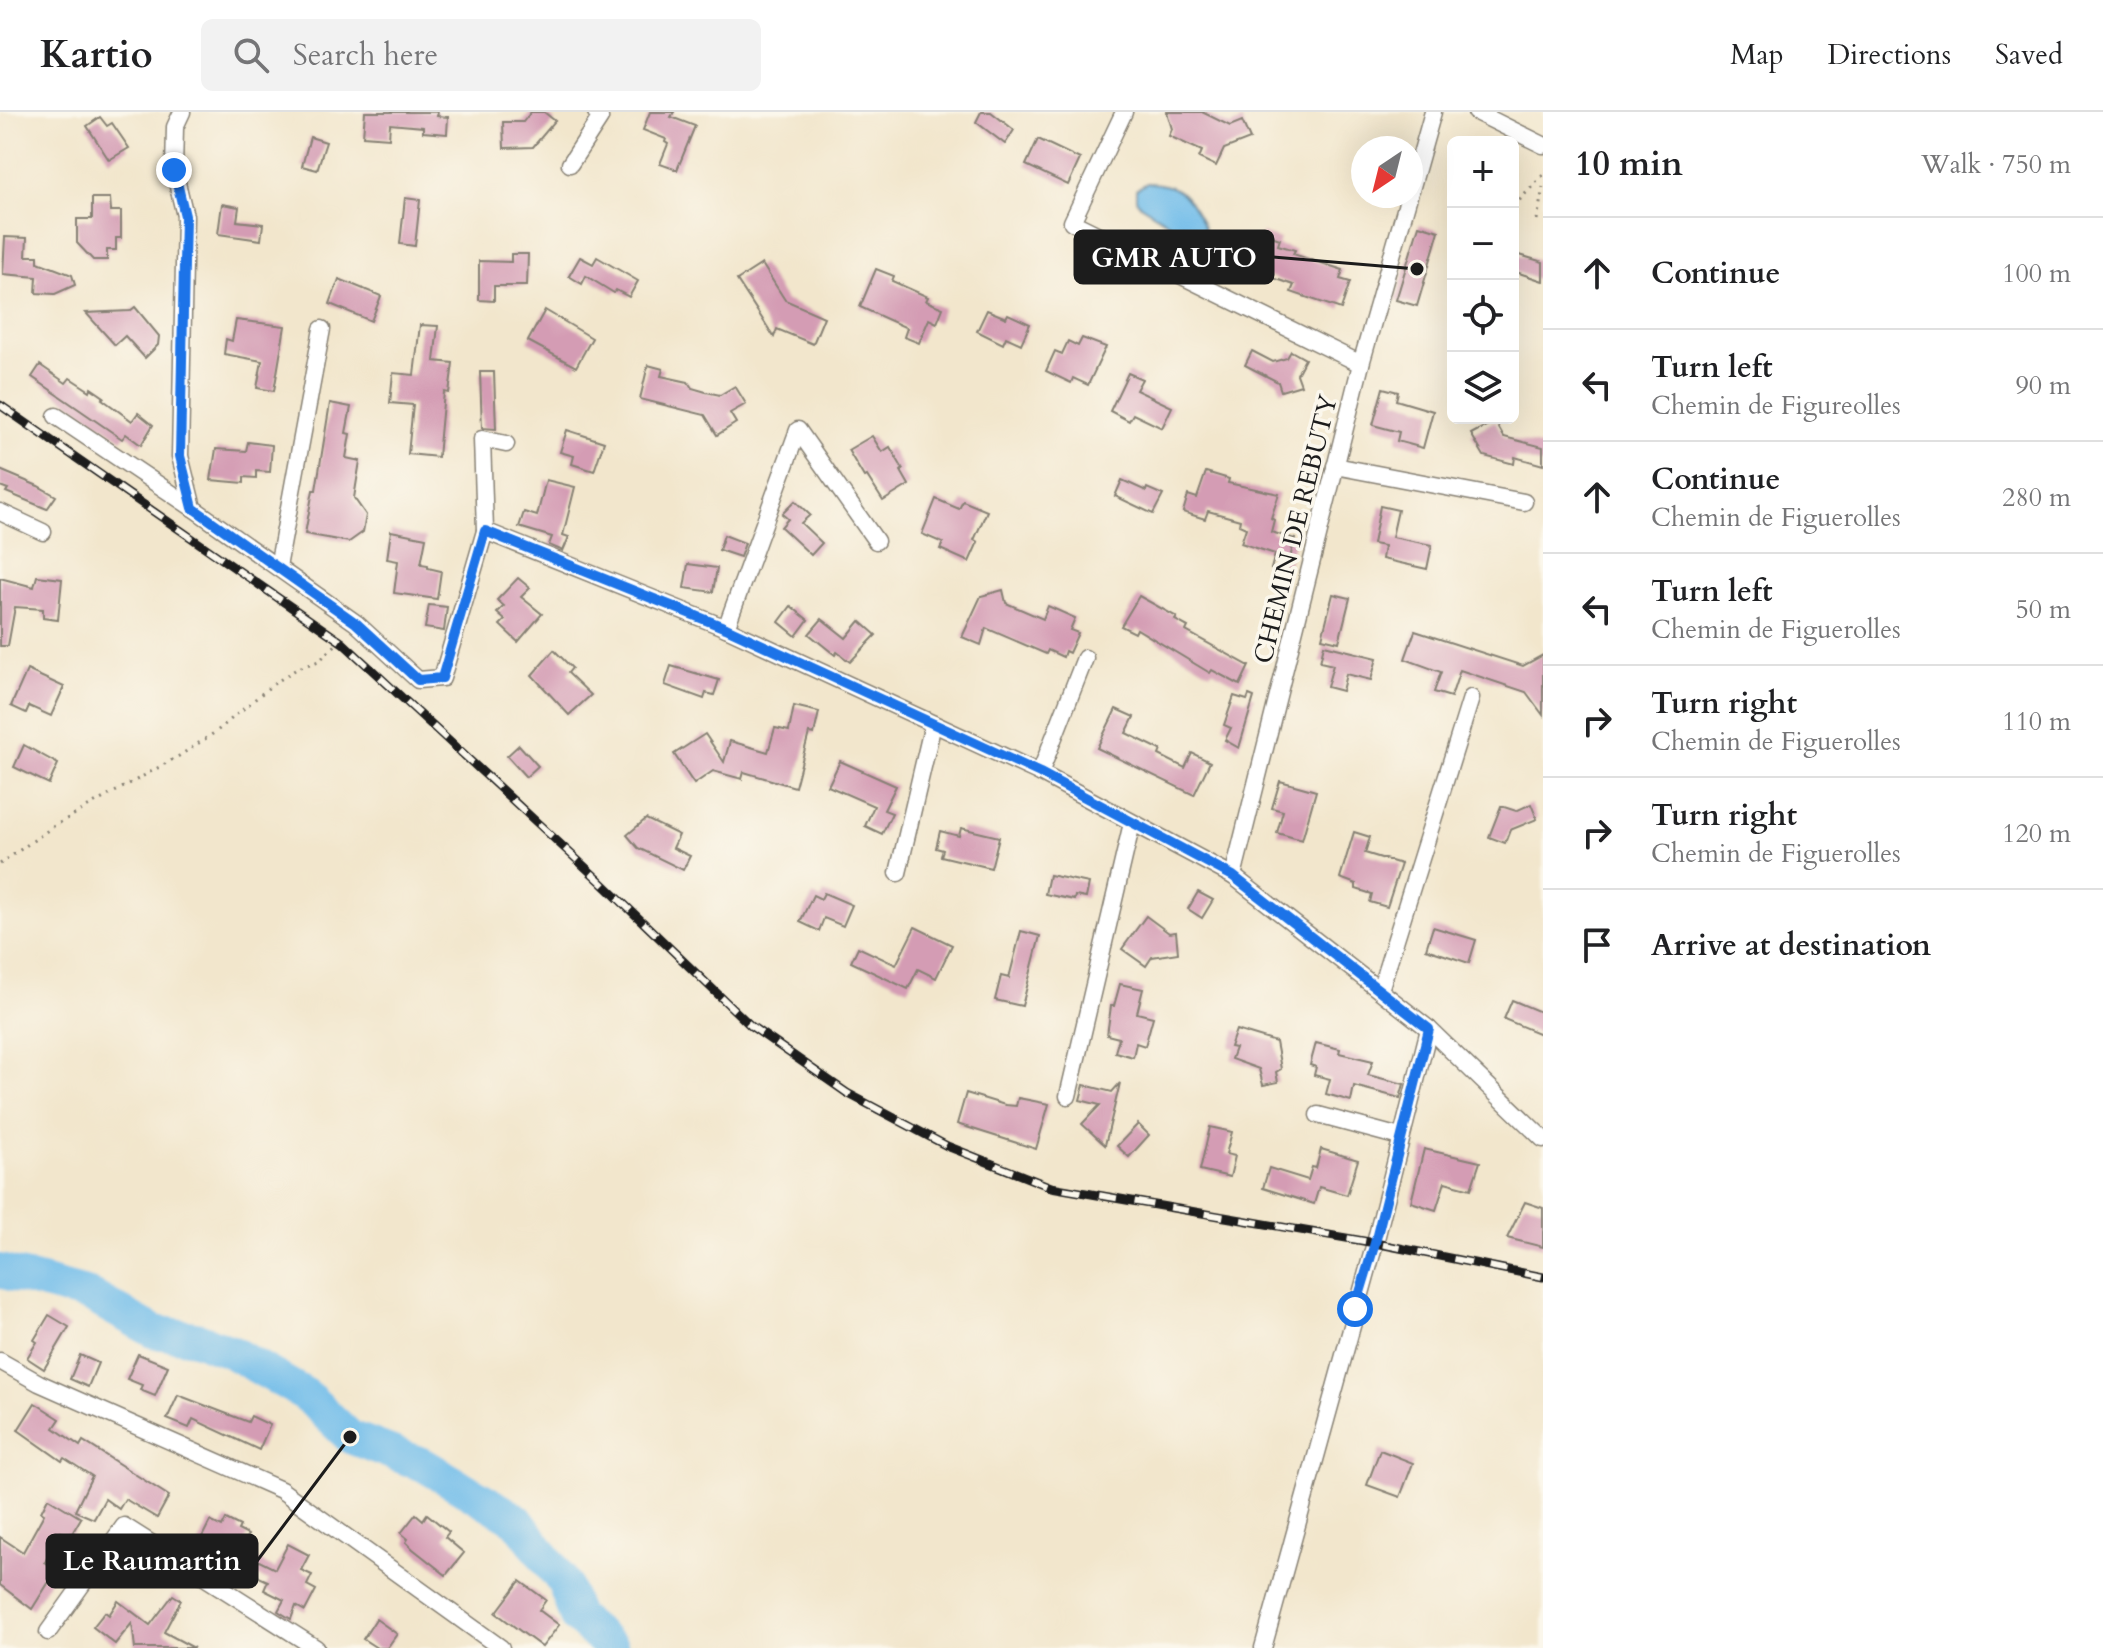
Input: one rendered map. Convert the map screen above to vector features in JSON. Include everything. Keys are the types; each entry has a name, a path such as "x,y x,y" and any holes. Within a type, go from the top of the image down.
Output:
{"street":[{"path":"182,112 175,127 174,170 185,216 180,456 193,508"},
{"path":"570,164 600,118 596,112"},
{"path":"1124,112 1072,222 1361,364"},
{"path":"1423,147 1433,112"},
{"path":"1476,112 1543,145"},
{"name":"CHEMIN DE REBUTY","path":"1233,876 1361,364 1406,208"},
{"path":"278,567 322,329"},
{"path":"56,416 356,623 418,680 442,678 485,531 482,439 506,444"},
{"path":"726,628 798,430 876,541"},
{"path":"1335,466 1524,502"},
{"path":"0,512 43,532"},
{"path":"485,531 726,628 1040,773 1233,876 1429,1029 1543,1139"},
{"path":"1040,773 1085,658"},
{"path":"1380,990 1471,698"},
{"path":"898,873 933,724"},
{"path":"1068,1096 1132,823"},
{"path":"1263,1648 1375,1243 1429,1029"},
{"path":"1318,1115 1400,1137"},
{"path":"0,1361 39,1383 281,1490 501,1648"},
{"path":"48,1632 124,1526 316,1648"}],"path":[{"path":"1519,201 1543,175"},
{"path":"1537,220 1543,187"},
{"path":"0,864 54,826 179,756 217,731 272,685 334,650 356,623"}],"water":[{"path":"1147,183 1167,185 1187,198 1204,228 1201,239 1193,241 1183,237 1167,222 1140,205 1136,199 1136,189"}],"building":[{"path":"365,112 438,112 437,116 448,117 447,134 423,132 423,127 390,124 389,138 363,136"},
{"path":"531,112 544,112 555,121 533,147 504,148 503,122 523,122"},
{"path":"650,112 674,112 671,117 695,126 677,170 660,164 668,144 666,139 643,130"},
{"path":"981,112 991,112 1014,130 1005,144 976,122"},
{"path":"1167,112 1202,112 1230,126 1242,121 1250,139 1224,149 1216,166 1199,158 1202,151 1169,136 1172,129"},
{"path":"100,117 107,126 112,123 129,148 109,160 87,126"},
{"path":"310,137 326,142 317,170 302,166"},
{"path":"1038,139 1080,159 1068,185 1026,165"},
{"path":"92,198 110,198 111,211 121,211 121,238 116,238 116,250 107,250 107,260 93,260 77,243 77,219 92,219"},
{"path":"405,198 420,200 415,246 400,244"},
{"path":"222,204 239,207 237,221 263,224 261,240 218,234"},
{"path":"1419,225 1439,231 1417,306 1396,300"},
{"path":"1262,233 1280,239 1278,245 1295,250 1293,254 1343,270 1340,279 1350,282 1341,309 1291,292 1294,285 1250,270"},
{"path":"5,237 27,238 26,256 38,256 38,262 72,275 75,285 55,294 36,293 37,277 3,274"},
{"path":"511,254 528,254 527,286 494,286 494,301 479,300 479,261 511,262"},
{"path":"1519,255 1543,262 1543,281 1519,273"},
{"path":"580,257 593,264 597,257 638,281 629,297 616,290 614,293 586,276 582,284 569,276"},
{"path":"762,264 785,300 824,317 813,344 777,329 774,337 737,280"},
{"path":"876,269 894,276 892,281 928,297 926,301 943,308 937,323 929,319 919,343 904,337 907,328 860,307"},
{"path":"339,279 381,296 371,321 330,304"},
{"path":"135,307 159,336 158,345 145,358 125,336 115,345 86,313 130,311"},
{"path":"545,310 592,338 576,367 528,341"},
{"path":"987,310 1006,318 1008,314 1030,324 1021,344 1006,337 1003,344 977,331"},
{"path":"236,320 285,326 274,391 257,388 262,361 224,354 226,339 232,341"},
{"path":"420,325 438,326 434,361 453,363 449,393 444,392 438,457 408,454 413,405 390,403 393,373 414,375"},
{"path":"1082,338 1106,347 1088,385 1073,378 1071,383 1046,371 1055,351 1062,354 1068,341 1078,346"},
{"path":"1252,351 1273,362 1287,358 1291,351 1305,359 1297,374 1301,385 1281,391 1278,382 1245,365"},
{"path":"40,365 66,383 70,378 90,391 91,388 132,421 138,413 153,425 141,445 126,434 122,439 32,377"},
{"path":"648,365 663,369 661,376 688,382 692,388 706,392 720,395 735,386 746,404 730,413 736,423 717,435 705,415 640,399"},
{"path":"480,372 494,372 496,429 482,428"},
{"path":"1128,373 1142,379 1136,390 1172,407 1162,428 1133,414 1129,421 1110,411"},
{"path":"1383,388 1398,392 1396,400 1433,411 1423,448 1397,441 1399,432 1373,425"},
{"path":"330,403 351,407 346,433 350,434 346,458 360,461 354,498 366,515 363,532 349,542 305,534 313,490 316,490"},
{"path":"1489,424 1497,424 1504,437 1543,447 1543,465 1515,457 1514,464 1484,456 1471,434"},
{"path":"567,430 604,442 594,471 572,464 574,456 560,452"},
{"path":"872,436 882,452 890,447 909,485 883,501 848,450"},
{"path":"248,442 272,445 270,472 256,471 256,478 244,477 244,483 211,480 216,449 246,451"},
{"path":"0,470 56,496 47,509 6,492 8,489 0,486"},
{"path":"1206,472 1229,479 1228,483 1279,494 1271,518 1274,520 1271,532 1295,539 1286,573 1271,569 1275,554 1241,543 1246,528 1239,525 1240,520 1208,511 1205,519 1183,512 1188,495 1197,498"},
{"path":"546,480 575,487 563,535 569,537 563,551 549,545 552,537 519,527 524,512 537,516"},
{"path":"1122,480 1163,495 1153,514 1115,496"},
{"path":"936,499 959,509 963,501 987,511 974,540 978,542 969,562 940,549 943,543 922,534"},
{"path":"795,501 810,515 801,523 822,543 811,555 781,527 788,519 782,514"},
{"path":"1380,506 1398,510 1392,537 1432,545 1427,569 1382,559 1384,546 1373,544"},
{"path":"391,531 426,538 421,564 441,571 437,599 394,593 398,561 387,559"},
{"path":"724,535 745,543 740,557 719,550"},
{"path":"688,564 717,568 713,592 684,588"},
{"path":"37,576 62,579 58,620 43,618 43,609 15,607 8,646 0,646 0,578 34,587"},
{"path":"518,578 530,588 521,597 542,614 518,642 500,625 505,620 497,613 504,606 497,600"},
{"path":"1003,590 1006,603 1043,619 1048,606 1075,618 1070,630 1078,633 1069,653 1065,651 1063,657 1048,650 1046,654 986,628 981,645 962,637 981,596"},
{"path":"1333,594 1350,598 1339,642 1322,638"},
{"path":"1139,596 1177,617 1175,620 1188,627 1186,631 1249,666 1240,685 1212,670 1210,673 1137,629 1135,633 1121,626"},
{"path":"429,605 447,607 444,631 425,628"},
{"path":"791,606 808,620 796,636 779,622"},
{"path":"822,619 846,638 860,621 876,635 850,662 837,652 835,655 809,634"},
{"path":"1415,631 1523,666 1543,655 1543,715 1526,692 1460,670 1451,697 1434,692 1441,672 1405,659"},
{"path":"1324,645 1377,658 1371,680 1346,674 1342,691 1327,687 1333,665 1320,662"},
{"path":"554,650 572,668 568,673 591,695 569,715 532,675"},
{"path":"671,666 719,680 714,695 706,693 704,699 665,685"},
{"path":"27,670 64,687 51,716 29,706 26,713 11,706"},
{"path":"1249,695 1254,697 1239,748 1225,740 1231,728 1224,725 1234,696 1247,700"},
{"path":"794,706 819,712 814,734 809,733 795,787 744,772 742,779 713,771 694,784 674,754 705,734 724,762 730,741 768,752 775,728 789,731"},
{"path":"1116,709 1134,717 1126,733 1161,750 1159,755 1185,768 1192,753 1210,762 1194,795 1097,748"},
{"path":"24,745 58,764 49,784 14,767"},
{"path":"519,745 538,766 526,777 507,756"},
{"path":"840,761 896,786 884,810 892,813 882,834 865,826 874,806 828,786"},
{"path":"1280,781 1316,791 1302,840 1277,833 1283,811 1272,808"},
{"path":"1531,804 1537,819 1510,830 1505,843 1489,837 1501,806 1516,811"},
{"path":"646,819 679,835 673,848 690,856 683,870 638,848 627,835"},
{"path":"961,828 999,837 991,868 941,856 943,850 936,848 940,831 959,836"},
{"path":"1354,832 1370,837 1365,853 1401,864 1387,907 1370,902 1372,894 1356,889 1356,884 1340,878"},
{"path":"1049,875 1089,883 1086,898 1075,896 1074,900 1045,894"},
{"path":"1198,892 1213,900 1202,918 1188,909"},
{"path":"824,893 852,905 843,926 824,918 819,931 800,922 813,895 821,899"},
{"path":"1146,916 1169,933 1176,932 1178,953 1152,957 1146,966 1122,949"},
{"path":"915,927 952,945 936,978 918,969 908,989 851,962 858,947 896,965"},
{"path":"1433,927 1476,940 1469,963 1426,949"},
{"path":"1021,931 1040,936 1022,1006 995,1000 1001,976 1009,978"},
{"path":"1120,984 1143,989 1137,1013 1153,1017 1145,1046 1136,1043 1133,1057 1115,1052 1119,1038 1107,1035 1111,1006 1114,1006"},
{"path":"1512,1000 1543,1013 1543,1035 1504,1019"},
{"path":"1236,1030 1276,1042 1281,1069 1276,1072 1278,1082 1263,1085 1259,1069 1231,1059 1235,1048 1230,1047"},
{"path":"1316,1043 1340,1049 1339,1053 1373,1061 1368,1075 1404,1084 1400,1098 1354,1086 1351,1101 1326,1094 1330,1079 1314,1075 1316,1067 1310,1065"},
{"path":"1120,1083 1105,1145 1082,1124 1100,1105 1080,1100 1084,1085 1112,1092"},
{"path":"966,1093 1005,1105 1016,1106 1018,1098 1049,1104 1036,1149 957,1124"},
{"path":"1138,1124 1149,1135 1129,1157 1117,1146"},
{"path":"1210,1127 1232,1132 1226,1154 1235,1156 1230,1177 1200,1170"},
{"path":"1321,1149 1358,1160 1347,1195 1319,1187 1314,1204 1263,1188 1269,1168 1308,1180 1312,1167 1316,1168"},
{"path":"1424,1149 1480,1162 1471,1189 1445,1182 1436,1210 1411,1202"},
{"path":"1525,1202 1543,1208 1543,1247 1507,1238"},
{"path":"49,1315 69,1327 44,1369 27,1358"},
{"path":"138,1354 168,1366 155,1396 140,1390 142,1385 127,1379"},
{"path":"80,1355 98,1363 88,1387 70,1379"},
{"path":"178,1395 248,1422 251,1416 270,1425 259,1450 193,1419 189,1428 167,1419"},
{"path":"35,1403 60,1419 54,1428 80,1446 83,1441 169,1496 157,1518 125,1499 119,1509 105,1499 94,1519 75,1511 92,1476 64,1458 62,1461 18,1430"},
{"path":"1380,1450 1413,1463 1400,1497 1367,1485"},
{"path":"48,1498 81,1518 70,1537 61,1532 45,1562 57,1569 32,1609 0,1585 0,1537 23,1552 44,1514 41,1512"},
{"path":"416,1514 423,1520 427,1514 449,1532 445,1537 464,1553 446,1575 413,1549 401,1533"},
{"path":"226,1519 240,1526 238,1530 248,1535 244,1544 253,1549 249,1556 275,1569 288,1544 309,1555 301,1570 312,1575 307,1585 316,1590 305,1611 296,1606 291,1619 278,1611 284,1600 264,1590 268,1581 232,1565 234,1562 199,1543 210,1521 222,1527"},
{"path":"520,1581 546,1600 539,1610 559,1625 542,1647 496,1613"},
{"path":"173,1595 181,1600 164,1632 194,1648 135,1648 132,1623 115,1644 93,1627 105,1612 109,1615 118,1601 150,1625"},
{"path":"376,1619 397,1634 387,1648 377,1648 363,1639"}],"waterway":[{"path":"0,1271 89,1295 155,1332 195,1338 231,1352 306,1395 350,1437 424,1465 517,1520 564,1583 576,1617 612,1648"}],"railway":[{"path":"0,405 343,643 599,880 751,1026 847,1093 947,1146 1051,1187 1375,1243 1543,1277"}],"place":[{"name":"GMR AUTO","path":"1417,269"},
{"name":"Le Raumartin","path":"350,1437"}],"route":[{"path":"174,170 185,216 180,456 193,508 356,623 418,680 442,678 485,531 726,628 1040,773 1233,876 1429,1029 1375,1243 1355,1309"}]}
